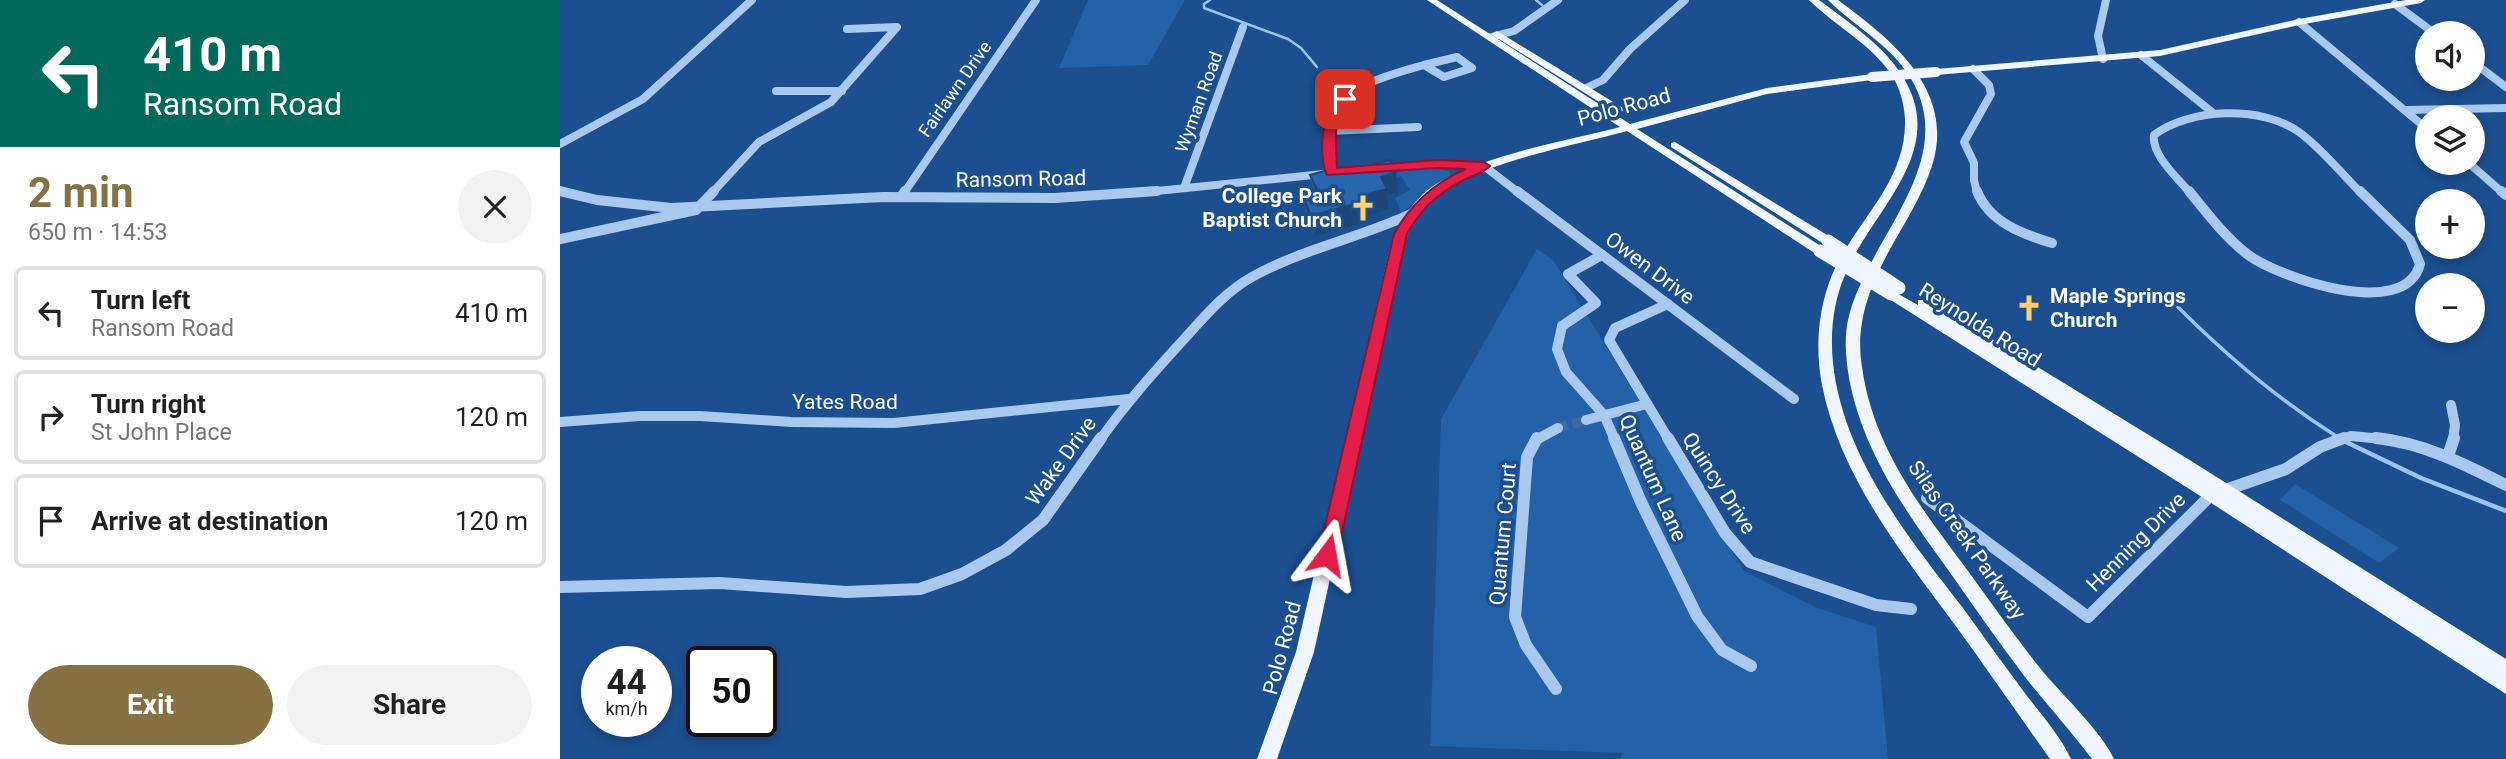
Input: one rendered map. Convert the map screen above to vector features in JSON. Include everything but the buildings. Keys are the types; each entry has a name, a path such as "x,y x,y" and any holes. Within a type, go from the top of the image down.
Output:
{"main road":[{"name":"Reynolda Road","path":"1431,0 1485,38 1635,125 1895,291 2506,669"},
{"name":"Reynolda Road","path":"1445,0 1586,88 1635,125"},
{"path":"1813,0 1853,30 1897,76 1908,102 1913,129 1908,159 1893,188 1838,274 1825,344 1830,385 1841,429 1862,477 1894,529 2061,759"},
{"name":"Silas Creek Parkway","path":"1832,0 1889,45 1913,75 1928,103 1934,135 1928,167 1869,274 1854,321 1855,367 1862,403 1876,443 1899,487 1933,537 2030,668 2104,759"},
{"name":"Polo Road","path":"1268,759 1305,652 1400,234 1411,215 1441,187 1484,166 1767,91 1872,77 2141,55 2421,0"},
{"name":"Reynolda Road","path":"2217,492 2506,686"}],"street":[{"path":"560,144 643,99 752,0"},
{"name":"Fairlawn Drive","path":"901,197 1036,0"},
{"path":"1485,38 1514,31 1558,0"},
{"path":"1586,88 1603,80 1630,49 1685,0"},
{"path":"2103,59 2098,36 2106,0"},
{"path":"2395,4 2418,21"},
{"path":"2299,22 2415,118"},
{"path":"560,239 696,210 759,142 818,111 842,91 897,27 847,29"},
{"name":"Wyman Road","path":"1184,188 1242,27"},
{"path":"2141,55 2212,112 2264,118 2298,131 2410,240 2420,264 2415,276 2400,287 2375,292 2328,288 2281,272 2238,247 2183,184 2153,142 2154,135 2163,127 2212,112"},
{"path":"1331,173 1329,131 1335,109 1345,99 1384,79 1423,65 1457,57 1472,68 1444,76 1423,65"},
{"path":"1973,69 1989,85 1991,94 1964,142 1975,167 1973,180 1976,189 1988,209 2010,228 2052,243"},
{"path":"2485,71 2506,87"},
{"path":"776,91 842,91"},
{"path":"2406,110 2506,108"},
{"path":"1329,131 1418,127"},
{"path":"1371,169 1437,164 1484,166"},
{"name":"Owen Drive","path":"1484,166 1794,399"},
{"name":"Ransom Road","path":"560,191 608,203 696,210 901,197 1048,198 1184,188 1345,171"},
{"path":"2483,175 2506,195"},
{"name":"Wake Drive","path":"560,587 720,583 846,592 920,589 962,574 1006,550 1043,520 1129,399 1222,298 1250,278 1282,262 1411,215"},
{"name":"Quantum Lane","path":"1602,255 1568,274 1596,303 1562,326 1557,349 1566,372 1605,415 1641,502 1697,616 1721,650 1751,667"},
{"name":"Quincy Drive","path":"1668,304 1615,328 1609,340 1725,533 1750,562 1876,605 1911,609"},
{"name":"Yates Road","path":"560,422 640,416 700,416 791,422 894,423 1129,399"},
{"path":"1586,420 1647,404"},
{"path":"2448,456 2456,435 2457,421 2451,405"},
{"name":"Quantum Court","path":"1556,689 1526,645 1515,617 1528,457 1538,437 1558,428"},
{"path":"2217,492 2286,469 2320,447 2351,436 2402,441 2448,456 2506,485"},
{"name":"Henning Drive","path":"1927,498 2088,617 2217,492"}],"shaded area":[{"path":"1088,0 1185,0 1148,65 1059,68"},
{"path":"1429,168 1449,171 1451,176 1401,213 1395,198 1410,190 1401,176 1389,179 1386,173"},
{"path":"1537,249 1553,260 1744,571 1817,608 1876,627 1888,759 1621,759 1622,753 1430,746 1441,419"},
{"path":"2295,484 2399,548 2379,563 2280,500"}],"waterway":[{"path":"1210,0 1204,4 1204,8 1288,39 1301,48 1317,67"},
{"path":"1536,0 1542,5"},
{"path":"2169,298 2248,372 2336,436"},
{"path":"2346,442 2421,478 2506,511"}],"tunnel":[{"path":"1558,428 1586,420"}],"place":[{"name":"College Park Baptist Church","path":"1363,208"},
{"name":"Maple Springs Church","path":"2029,308"}],"route":[{"path":"1327,555 1400,234 1411,215 1426,198 1456,178 1484,166 1437,164 1331,173 1329,128 1335,109 1345,99"}]}
